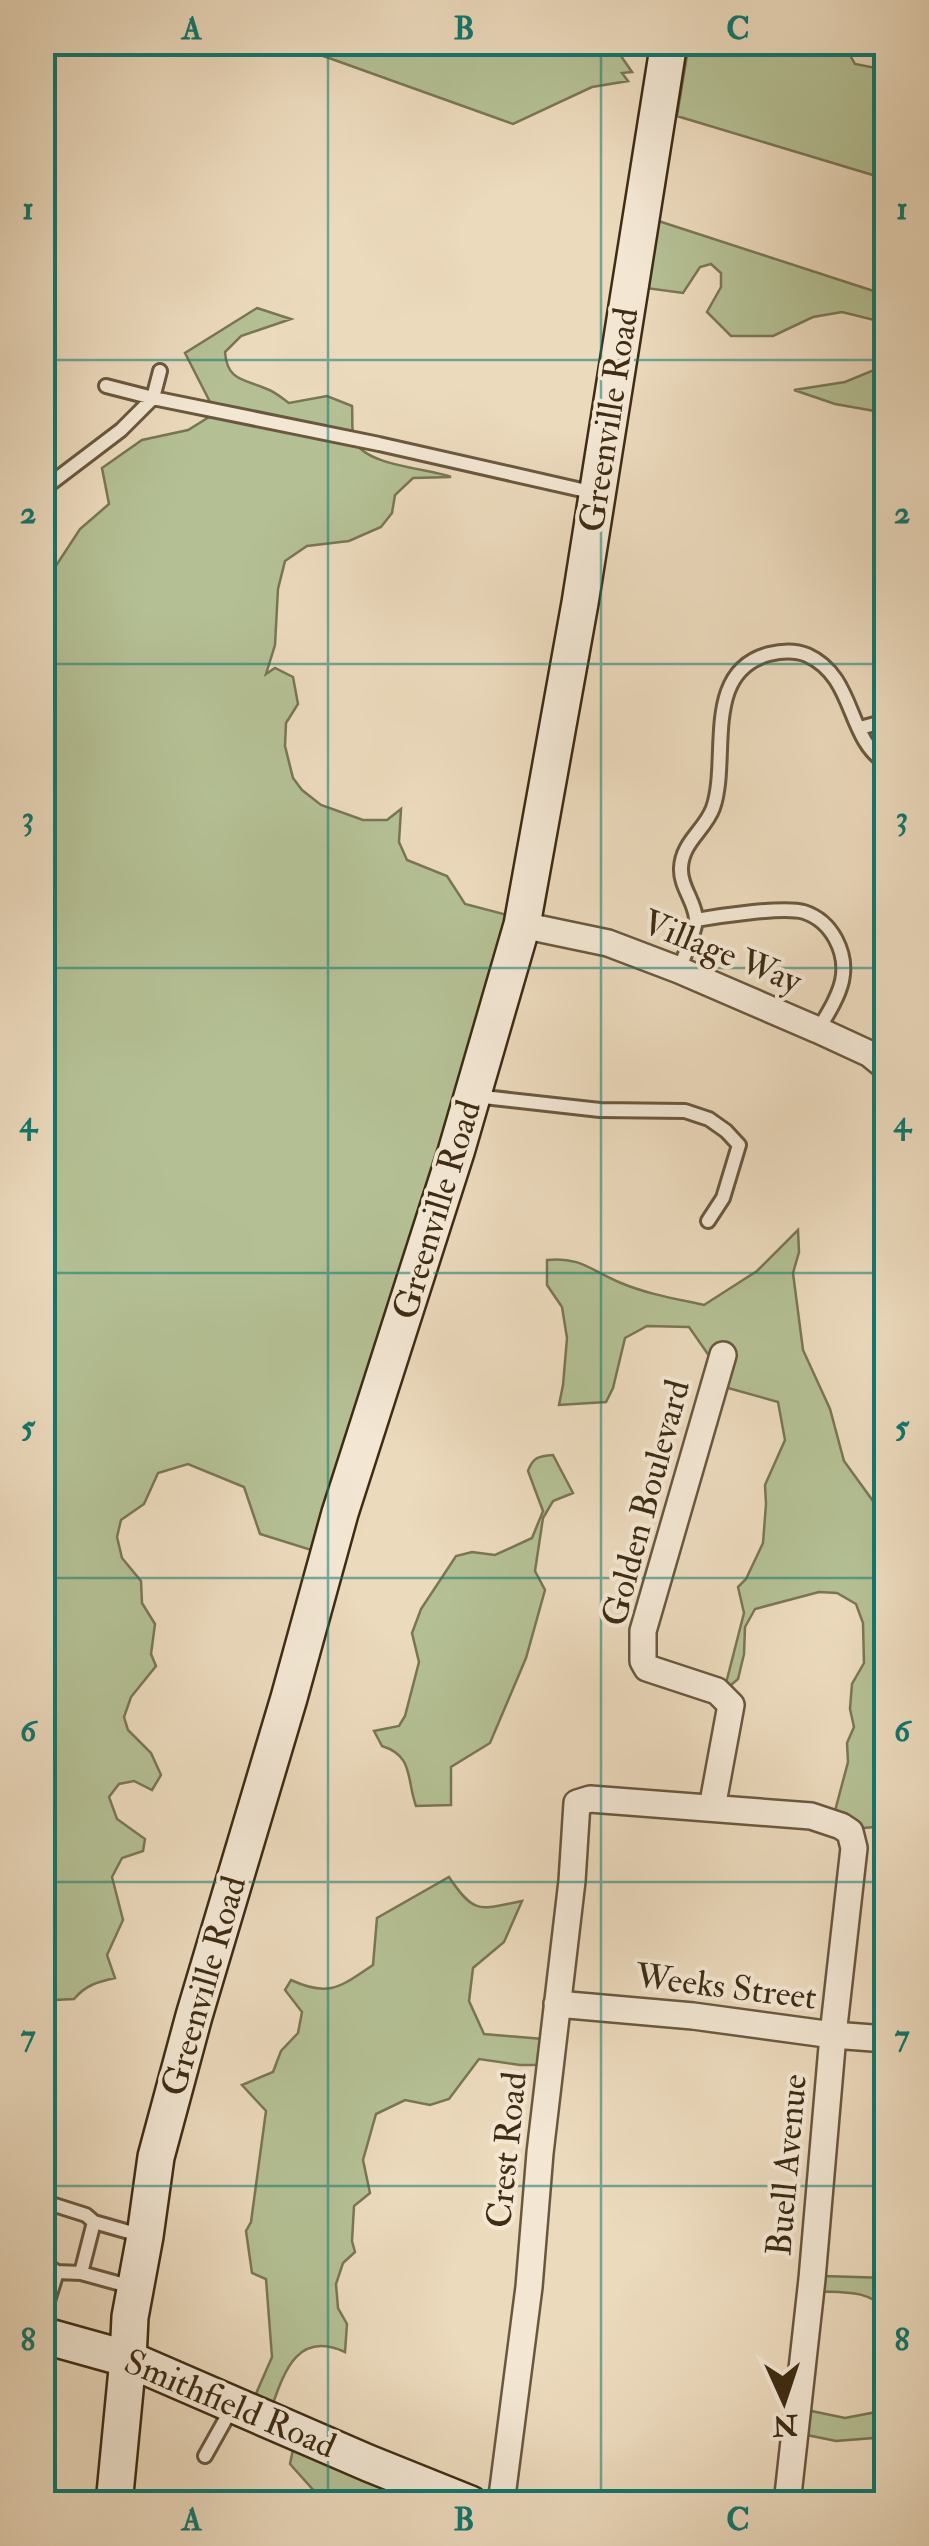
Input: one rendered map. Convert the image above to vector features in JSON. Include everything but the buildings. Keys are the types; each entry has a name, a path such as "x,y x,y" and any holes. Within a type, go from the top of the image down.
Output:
{"main road":[{"name":"Greenville Road","path":"114,2504 130,2317 156,2157 340,1513 473,1096 522,925 562,709 668,42"},
{"name":"Smithfield Road","path":"43,2320 470,2504"}],"street":[{"name":"Village Way","path":"522,925 608,943 679,970 870,1054 886,1068"},
{"name":"Golden Boulevard","path":"712,1808 731,1705 717,1691 646,1668 643,1630 723,1355"},
{"name":"Crest Road","path":"502,2504 529,2287 577,1804 590,1799 712,1808"},
{"name":"Buell Avenue","path":"712,1808 811,1816 850,1832 854,1848 787,2504"},
{"name":"Weeks Street","path":"557,2004 886,2039"}],"lane":[{"path":"42,490 121,430 153,398 160,372"},
{"path":"106,386 597,494"},
{"path":"679,970 696,920 680,870 683,855 712,811 723,701 740,670 758,657 780,652 803,653 825,666 842,686 874,755 886,763"},
{"path":"860,728 886,721"},
{"path":"696,920 802,911 824,923 838,942 842,982 818,1030"},
{"path":"473,1096 600,1110 685,1111 709,1119 739,1146 723,1198 708,1221"},
{"path":"42,2201 86,2215 94,2222 145,2236"},
{"path":"81,2273 94,2222"},
{"path":"42,2264 57,2272 81,2273 135,2288"},
{"path":"43,2320 47,2289 57,2272"},
{"path":"205,2456 234,2404"}],"green space":[{"path":"287,43 612,43 632,72 622,73 628,81 592,87 513,124"},
{"path":"689,43 843,43 855,64 886,70 886,179 677,116"},
{"path":"643,216 886,295 886,323 842,312 813,317 773,336 731,336 707,312 721,287 721,273 711,264 700,267 683,293 631,286"},
{"path":"257,308 291,319 241,336 225,352 233,374 289,403 327,396 352,406 354,439 360,448 382,461 451,477 413,478 395,495 392,513 381,527 349,541 307,546 285,561 278,589 275,645 266,674 275,668 293,677 298,704 286,723 285,746 293,778 321,805 363,820 387,820 401,809 399,842 407,860 447,876 465,904 511,916 324,1554 260,1534 244,1487 188,1464 158,1473 144,1504 121,1520 117,1537 122,1558 141,1581 142,1603 155,1624 151,1654 156,1666 131,1697 124,1717 128,1730 151,1753 161,1775 152,1790 134,1781 119,1784 109,1797 117,1819 145,1839 143,1851 122,1858 112,1877 123,1920 107,1955 115,1978 92,1985 74,1999 55,2000 43,2009 42,587 80,529 109,504 102,468 142,440 188,430 209,417 210,402 185,353"},
{"path":"886,365 886,413 835,404 794,390 845,382"},
{"path":"798,1230 799,1252 793,1273 803,1350 830,1409 844,1461 886,1519 886,1826 839,1830 831,1826 848,1762 847,1743 854,1727 850,1709 852,1684 864,1663 863,1623 856,1604 837,1593 819,1592 755,1609 745,1627 738,1679 724,1691 744,1613 738,1587 746,1579 763,1543 765,1485 785,1440 778,1402 721,1386 719,1370 689,1327 647,1326 625,1338 606,1402 559,1405 567,1338 562,1307 547,1285 547,1260 578,1263 631,1287 704,1305 757,1271"},
{"path":"553,1455 573,1493 553,1501 543,1518 535,1571 545,1590 526,1658 490,1743 451,1767 451,1805 416,1806 404,1762 382,1746 374,1731 399,1726 405,1716 419,1662 412,1633 421,1609 456,1556 472,1552 495,1555 532,1538 543,1511 528,1471 537,1458"},
{"path":"449,1877 465,1898 479,1907 522,1901 504,1942 473,1968 469,2001 484,2034 554,2040 551,2065 479,2059 449,2099 430,2105 405,2100 376,2114 363,2160 370,2193 354,2206 355,2252 343,2263 336,2284 338,2308 347,2324 345,2352 327,2346 301,2353 284,2375 267,2420 248,2412 272,2357 266,2279 252,2273 246,2231 251,2222 266,2111 242,2085 273,2072 281,2051 298,2033 302,2012 285,1990 291,1980 326,1989 343,1984 373,1965 377,1918"},
{"path":"824,2276 886,2278 886,2311 862,2295 812,2291"},
{"path":"886,2391 886,2437 836,2441 797,2433 802,2409 845,2418 876,2412"},
{"path":"296,2435 464,2503 325,2503 290,2464"}]}
